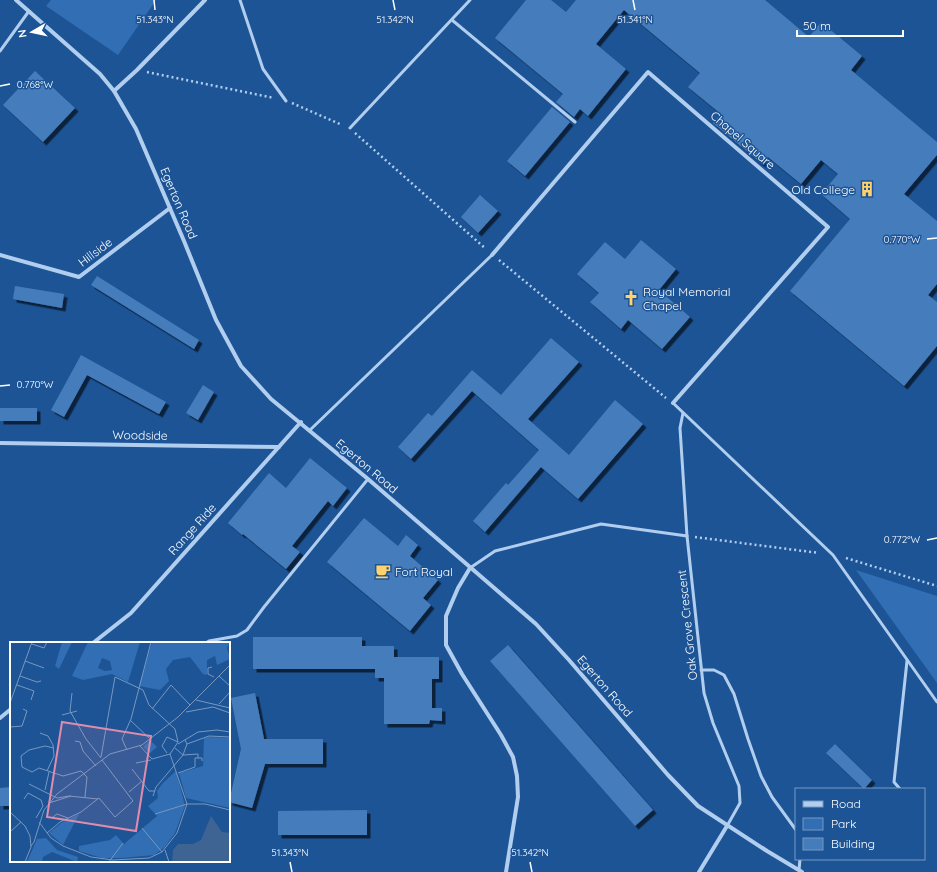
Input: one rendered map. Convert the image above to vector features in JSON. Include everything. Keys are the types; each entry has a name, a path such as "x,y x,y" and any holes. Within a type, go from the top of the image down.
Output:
{"street":[{"name":"Egerton Road","path":"16,0 100,74 114,91 136,129 216,320 241,366 272,399 368,479 536,624 668,775 698,806 727,826 801,871"},
{"path":"114,91 137,70 205,0"},
{"name":"Chapel Square","path":"492,255 648,72 828,226 673,403"},
{"name":"Hillside","path":"0,255 79,277 170,208"},
{"name":"Range Ride","path":"94,642 131,612 300,422"},
{"name":"Woodside","path":"0,443 279,447"},
{"path":"470,568 458,588 446,616 446,645 462,674 501,734 513,757 517,776 518,797 506,872"},
{"path":"0,718 10,710"},
{"path":"699,872 727,826"}],"lane":[{"path":"240,0 263,69 286,101"},
{"path":"350,128 470,0"},
{"path":"0,51 29,11"},
{"path":"452,20 575,122"},
{"path":"310,430 492,255"},
{"path":"673,403 833,555 937,702"},
{"name":"Oak Grove Crescent","path":"683,413 680,428 687,536 704,693 713,723 739,786 740,803 727,826"},
{"path":"208,642 237,636 247,630 368,479"},
{"path":"470,568 495,551 601,524 687,536"},
{"path":"899,788 894,782 908,661"},
{"path":"701,670 714,670 724,675 734,694 748,739 762,776 772,797 795,829"},
{"path":"800,860 801,871"}],"path":[{"path":"137,70 286,101 350,128 492,255 673,403"},
{"path":"687,536 833,555 937,586"}],"green space":[{"path":"51,0 156,0 118,55 46,6"},
{"path":"856,570 937,596 937,683"}],"building":[{"name":"Old College","path":"526,0 551,0 566,12 576,0 765,0 809,37 821,22 862,56 851,70 937,142 937,155 904,194 937,221 937,284 928,295 937,302 937,346 904,386 790,291 850,219 821,194 838,174 821,160 801,184 768,157 762,164 713,123 721,114 688,87 700,73 624,10 596,44 626,69 588,116 580,109 574,117 556,102 563,94 495,38"},
{"path":"35,71 75,108 43,142 3,105"},
{"path":"552,107 570,122 525,176 507,161"},
{"path":"480,195 498,211 478,233 461,217"},
{"name":"Royal Memorial Chapel","path":"641,240 676,269 659,290 690,317 662,349 628,320 621,329 590,302 599,293 577,274 605,242 625,259"},
{"path":"97,276 199,340 194,349 91,285"},
{"path":"15,286 64,294 62,308 13,299"},
{"path":"551,338 579,362 528,419 569,455 615,400 643,424 578,499 541,467 485,532 473,521 506,483 508,485 539,450 472,391 411,459 398,447 428,413 432,416 472,370 501,395"},
{"path":"81,355 166,402 159,414 87,375 64,417 51,410"},
{"path":"203,385 214,392 198,420 186,413"},
{"path":"0,408 37,408 37,421 0,421"},
{"path":"310,458 347,488 333,506 328,501 292,546 300,552 286,569 228,523 269,473 286,488"},
{"name":"Fort Royal","path":"364,518 398,546 406,535 418,545 410,556 438,580 423,598 431,605 410,631 327,562"},
{"path":"253,637 362,637 362,646 394,646 394,657 439,657 439,679 432,679 432,708 442,708 442,721 430,720 429,724 384,724 384,678 375,678 375,669 253,669"},
{"path":"508,645 653,810 635,826 490,661"},
{"path":"255,693 264,739 323,739 323,764 265,764 252,808 230,802 241,749 231,698"},
{"path":"835,744 872,780 865,788 863,788 826,753"},
{"path":"10,787 10,806 0,806 0,788"},
{"path":"367,810 367,835 278,835 278,811"}],"place":[{"name":"Old College","path":"867,189"},
{"name":"Royal Memorial Chapel","path":"631,298"},
{"name":"Fort Royal","path":"383,571"}]}
